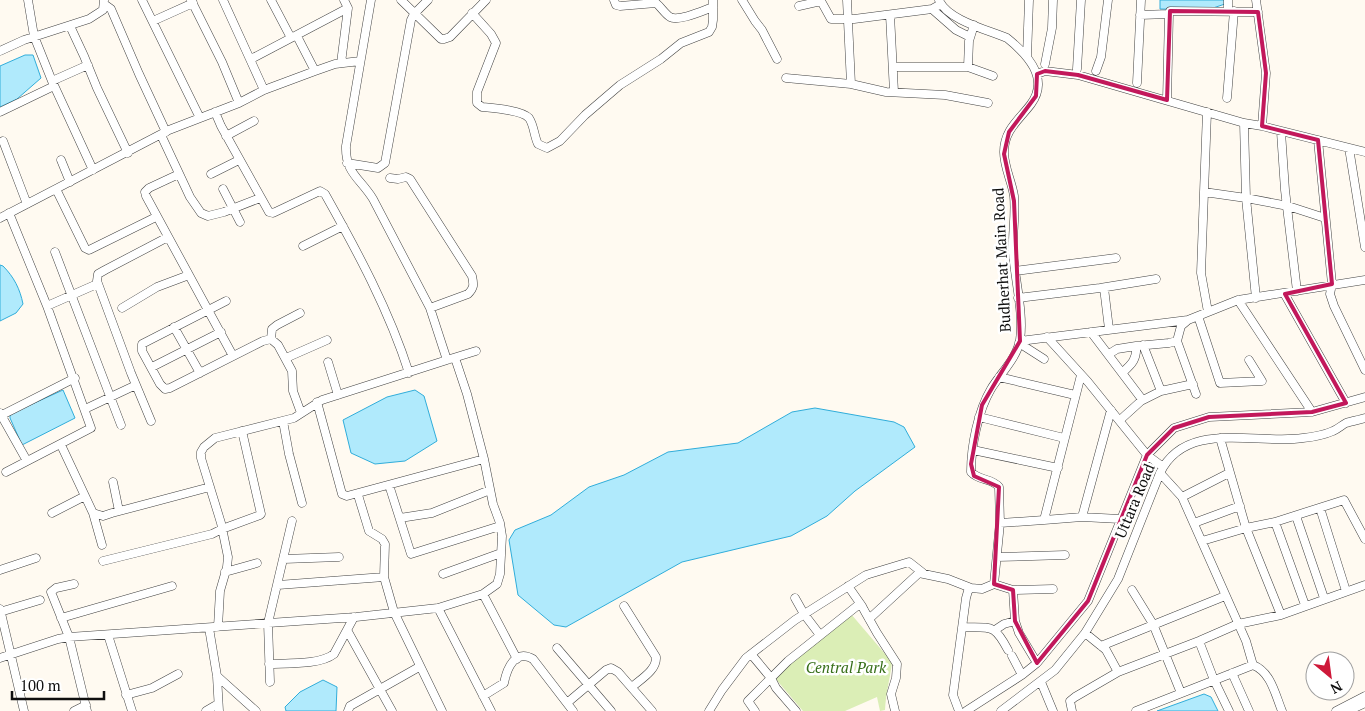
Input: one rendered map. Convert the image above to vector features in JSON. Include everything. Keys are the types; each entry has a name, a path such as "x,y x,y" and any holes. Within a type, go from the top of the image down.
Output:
{"street":[{"path":"142,0 200,118"},
{"path":"223,0 264,90"},
{"path":"271,0 314,71"},
{"path":"341,63 348,8 344,0"},
{"path":"0,658 58,639 354,617 438,608 483,594 497,584 500,574 500,526 467,394 430,308 372,199 354,176 347,163 346,146 371,0"},
{"path":"401,0 414,14 444,39 450,37 486,0"},
{"path":"347,163 378,168 385,163 411,20 414,14 428,0"},
{"path":"472,13 491,34 496,43 477,92 477,103 482,107 519,113 526,116 532,124 538,144 547,148 560,141 585,115 620,85 662,59 681,43 709,32 712,27 713,4 684,17 671,18 656,3 620,6 616,5 614,0"},
{"path":"742,0 762,30 777,59"},
{"path":"848,0 851,84"},
{"path":"1027,57 1029,0"},
{"path":"1045,64 1052,28 1053,0"},
{"path":"1078,69 1081,0"},
{"path":"1096,71 1101,57 1108,0"},
{"path":"1137,83 1141,0"},
{"path":"1227,98 1231,11 1228,0"},
{"path":"1256,0 1266,73 1262,126"},
{"path":"30,1 34,36 53,83 93,170"},
{"path":"799,6 821,1 831,19 890,15 932,9 940,2 953,15 1007,38 1022,51 1037,74 1045,71 1078,75 1244,123 1365,152"},
{"path":"0,51 34,36 70,26 100,12 103,10 104,2"},
{"path":"104,2 111,9 164,133 179,174 201,214 208,216 260,198"},
{"path":"153,21 192,2 222,62 239,103"},
{"path":"249,57 256,57 348,8"},
{"path":"932,9 956,30 970,37"},
{"path":"1140,15 1169,14 1172,10 1258,12"},
{"path":"1167,100 1169,14"},
{"path":"890,15 894,92"},
{"path":"968,67 970,37 974,25"},
{"path":"70,26 128,153"},
{"path":"0,218 164,133 239,103 264,90 314,71 341,63 360,61"},
{"path":"0,112 88,65"},
{"path":"893,67 968,67 993,76"},
{"name":"Budherhat Main Road","path":"994,584 1000,523 999,487 991,481 974,476 971,472 971,464 979,417 988,395 1014,354 1019,342 1018,298 1013,241 1014,201 1004,154 1005,141 1014,122 1027,109 1036,96 1039,80 1037,74"},
{"path":"786,78 851,84 894,92 945,95 988,103"},
{"path":"216,112 226,136 269,212 273,213 320,191 325,194 343,226 398,339 409,373"},
{"path":"1207,112 1201,273 1208,312"},
{"path":"226,136 254,121"},
{"path":"1244,123 1246,198 1256,298"},
{"path":"1281,132 1285,190 1297,291"},
{"path":"1318,140 1332,284 1330,294 1365,370"},
{"path":"2,141 27,204"},
{"path":"1349,148 1365,247"},
{"path":"61,160 70,182"},
{"path":"210,174 239,160"},
{"path":"179,174 149,188 145,192 156,217 209,309 233,356"},
{"path":"390,178 406,177 410,179 472,276 474,284 468,294 430,308"},
{"path":"56,189 84,248 89,250 156,217"},
{"path":"223,190 240,222"},
{"path":"1204,192 1288,206 1325,218"},
{"path":"6,472 91,430 47,306 9,213"},
{"path":"303,246 343,226"},
{"path":"151,421 97,284 98,274 168,237"},
{"path":"55,252 121,425"},
{"path":"1015,271 1116,258"},
{"path":"122,308 157,287 189,275"},
{"path":"1018,298 1104,288 1156,278"},
{"path":"1019,342 1188,320 1238,300 1365,280"},
{"path":"47,306 97,284"},
{"path":"1104,288 1109,329"},
{"path":"1284,292 1346,404"},
{"path":"1238,300 1312,412"},
{"path":"226,301 142,344 142,351 160,384 165,388 170,388 263,341 271,339 276,342 292,371 293,391 301,413"},
{"path":"271,339 272,329 300,313"},
{"path":"1198,316 1220,383 1262,380 1249,360"},
{"path":"1188,320 1181,326 1177,341 1196,394"},
{"path":"174,327 200,373"},
{"path":"152,367 221,332"},
{"path":"1091,332 1123,372 1141,398 1141,401"},
{"path":"1047,338 1120,420 1131,437 1182,497 1238,624 1253,665"},
{"path":"286,358 327,340"},
{"path":"1109,354 1117,349 1177,341"},
{"path":"1019,342 1044,359"},
{"path":"1123,372 1136,357 1139,346"},
{"path":"1139,346 1160,390"},
{"path":"218,627 220,591 228,557 222,529 201,458 204,446 215,438 294,418 317,402 476,350"},
{"path":"328,362 338,395"},
{"path":"1044,520 1081,376"},
{"path":"999,377 1075,395"},
{"path":"27,461 1,414 74,378"},
{"path":"1120,420 1141,401 1160,390 1192,384"},
{"path":"85,409 136,385"},
{"path":"966,711 1022,675 1037,663 1088,601 1147,455 1174,428 1208,416 1312,412 1346,404 1365,397"},
{"path":"317,402 342,494 348,496 358,495 484,459"},
{"path":"1082,517 1111,410"},
{"path":"979,417 1064,438"},
{"name":"Uttara Road","path":"1001,711 1042,682 1062,664 1085,633 1118,579 1161,470 1175,452 1195,442 1220,438 1284,440 1303,438 1332,431 1346,423 1365,418"},
{"path":"282,420 302,503"},
{"path":"103,561 212,534 262,514 242,431"},
{"path":"1220,438 1246,528 1281,615"},
{"path":"61,445 94,513 102,545"},
{"path":"973,450 1058,468"},
{"path":"1182,497 1229,473"},
{"path":"113,482 120,511"},
{"path":"389,486 411,554 500,526"},
{"path":"94,513 103,516 210,488"},
{"path":"400,518 432,513 490,490"},
{"path":"358,495 370,532 382,539 385,544 384,577 394,612 442,711"},
{"path":"52,513 85,496"},
{"path":"1202,541 1296,516 1344,500 1365,539"},
{"path":"1194,523 1240,506"},
{"path":"1320,508 1346,591"},
{"path":"1296,516 1324,598"},
{"path":"1000,523 1082,517 1120,519"},
{"path":"270,682 268,623 292,521"},
{"path":"1275,522 1305,605"},
{"path":"444,574 501,553"},
{"path":"997,557 1065,555"},
{"path":"284,559 339,557"},
{"path":"0,570 36,558"},
{"path":"709,711 746,658 799,606 848,586 866,575 908,562 926,574"},
{"path":"225,572 257,563"},
{"path":"869,619 916,574 926,574 948,579 971,588 982,589 994,584 1012,590 1053,589"},
{"path":"278,585 384,577"},
{"path":"74,584 56,588 51,592 68,638 87,708 74,711"},
{"path":"1072,711 1070,701 1075,696 1118,672 1238,624 1281,615 1324,598 1365,585"},
{"path":"61,618 172,586"},
{"path":"848,586 897,664 896,678 891,694 895,711"},
{"path":"959,711 953,695 966,598 971,588"},
{"path":"1012,590 1015,621 1019,632 1037,663"},
{"path":"1132,590 1153,624 1181,693"},
{"path":"483,594 517,659"},
{"path":"1101,646 1225,596"},
{"path":"24,711 16,683 12,654 0,611 40,600"},
{"path":"624,606 656,657 653,668 632,687"},
{"path":"799,606 820,636"},
{"path":"755,711 748,701 788,661 853,608 862,606"},
{"path":"438,608 491,711"},
{"path":"269,664 330,658 354,617"},
{"path":"995,630 1004,624 1015,621"},
{"path":"963,627 995,630 1002,636 1022,675"},
{"path":"206,711 218,708 218,676 209,628"},
{"path":"347,630 392,711"},
{"path":"1085,633 1106,650 1118,672"},
{"path":"108,635 132,711"},
{"path":"1199,641 1228,711"},
{"path":"557,648 611,711"},
{"path":"751,654 796,711"},
{"path":"484,696 504,683 507,669 517,659 522,656 528,656 533,659 573,711"},
{"path":"1136,711 1253,665 1260,668 1267,676 1282,711"},
{"path":"348,711 350,706 419,667"},
{"path":"567,703 606,670 612,668 632,687 652,711"},
{"path":"1232,673 1249,711"},
{"path":"126,695 152,688 178,674"},
{"path":"218,676 256,711"},
{"path":"1042,682 1053,711"},
{"path":"1336,711 1365,696"},
{"path":"1348,711 1365,703"}],"highlighted area":[{"path":"1170,11 1258,12 1266,73 1262,126 1318,140 1332,284 1285,294 1346,403 1312,412 1209,417 1174,428 1147,455 1088,601 1037,663 1015,621 1013,590 994,584 999,487 974,476 971,464 982,405 1020,341 1014,201 1004,154 1009,132 1036,96 1037,74 1045,71 1078,75 1167,100"}],"green space":[{"name":"Central Park","path":"851,614 892,662 885,710 880,711 877,697 845,711 803,711 774,677"}],"water":[{"path":"1160,0 1225,0 1225,4 1207,10 1160,9"},
{"path":"25,55 33,55 41,78 17,99 0,107 0,66"},
{"path":"0,265 7,270 13,279 23,304 16,313 0,321"},
{"path":"63,390 75,418 22,445 10,414"},
{"path":"415,390 424,396 437,441 405,461 375,464 351,453 343,420 387,397"},
{"path":"815,408 894,422 904,427 915,447 855,491 827,516 791,536 682,562 566,627 554,625 518,595 509,540 515,530 551,515 589,487 624,475 668,452 738,443 792,412"},
{"path":"323,680 337,687 336,711 286,711 285,707 300,692"},
{"path":"1204,694 1211,697 1218,711 1157,711"}]}
